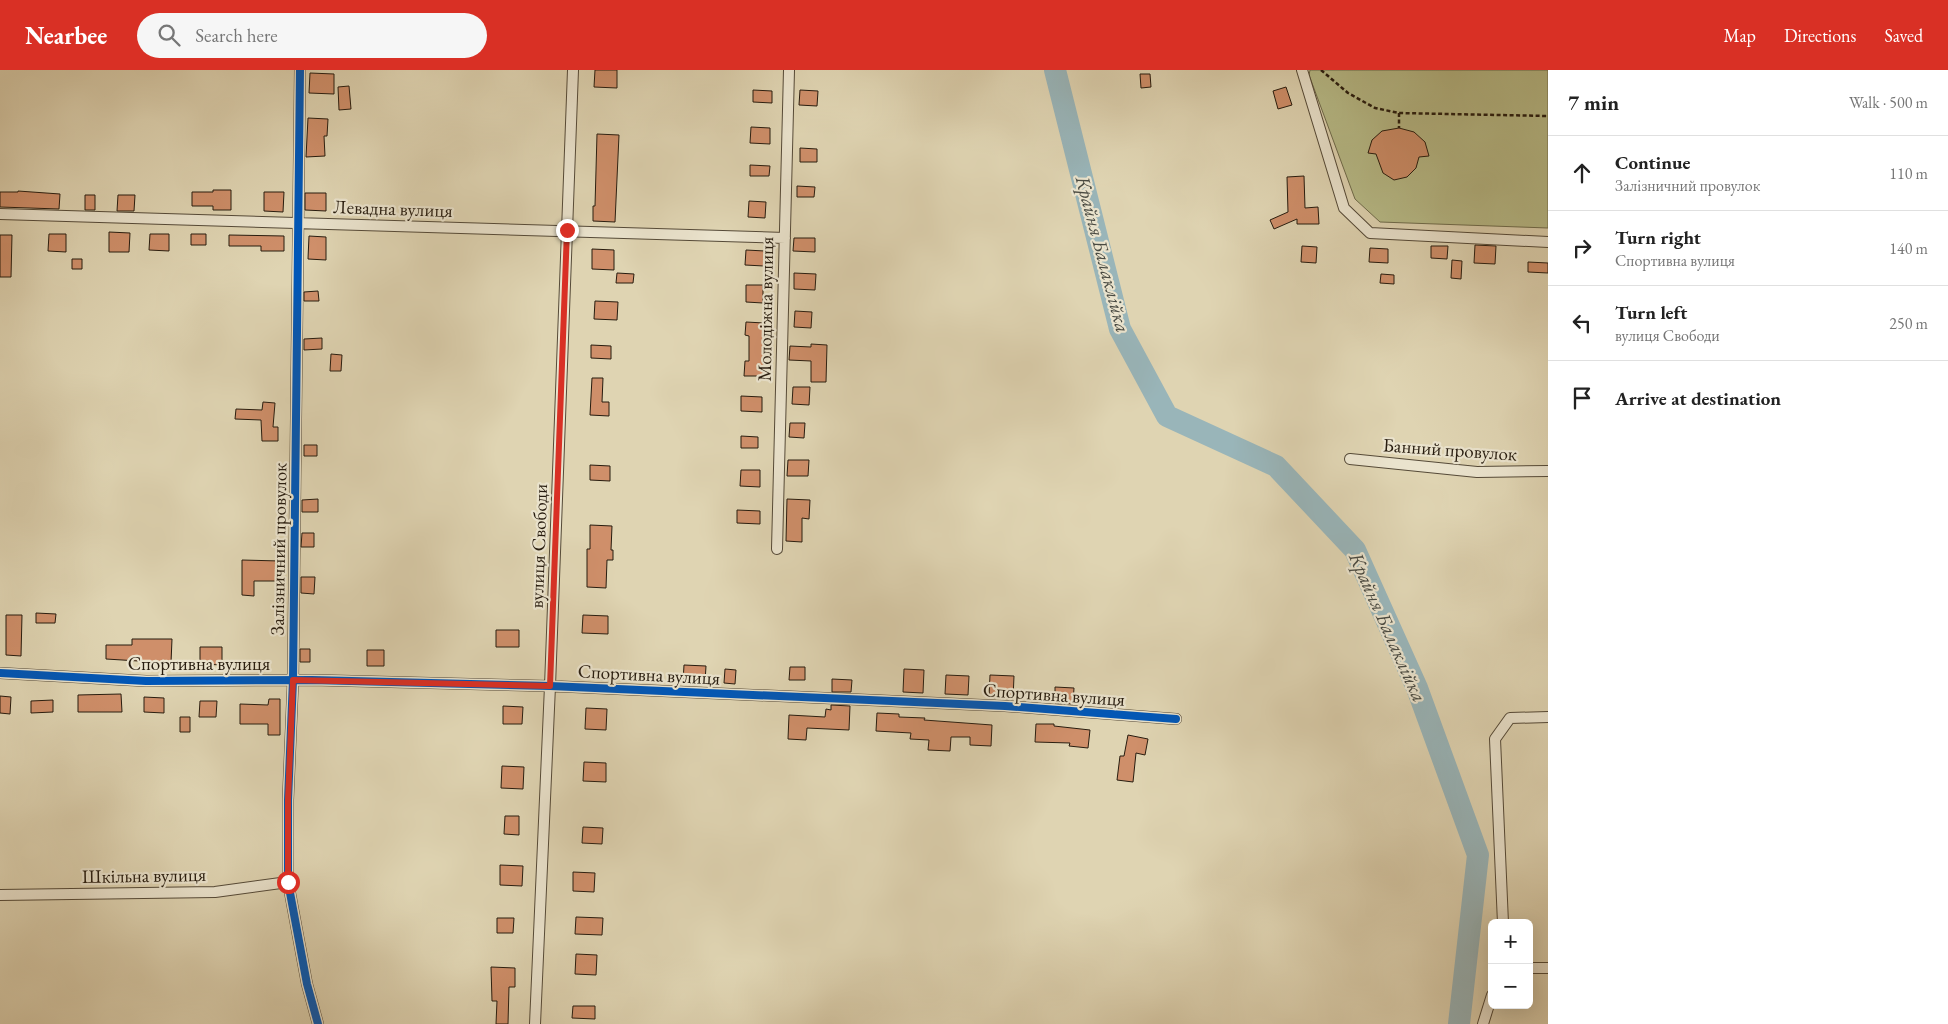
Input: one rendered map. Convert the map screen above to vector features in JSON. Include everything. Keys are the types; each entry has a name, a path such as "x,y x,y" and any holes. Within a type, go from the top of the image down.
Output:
{"street":[{"name":"Залізничний провулок","path":"300,70 293,680 288,800 288,882 307,984 318,1024"},
{"name":"вулиця Свободи","path":"535,1024 550,686 572,70"},
{"name":"Молодіжна вулиця","path":"777,548 789,70"},
{"path":"1302,70 1344,208 1370,233 1548,242"},
{"name":"Левадна вулиця","path":"0,214 785,238"},
{"name":"Банний провулок","path":"1350,459 1477,472 1548,471"},
{"name":"Спортивна вулиця","path":"0,673 146,680 293,680 550,686 1005,706 1176,719"},
{"path":"1503,919 1495,738 1510,718 1548,716"},
{"name":"Шкільна вулиця","path":"0,895 216,892 288,882"},
{"path":"1533,968 1548,968"},
{"path":"1482,1024 1488,1007"}],"path":[{"path":"1321,70 1348,93 1375,108 1399,113 1548,116"},
{"path":"1399,113 1399,128"}],"green space":[{"path":"1310,70 1548,70 1548,228 1380,222 1355,199 1309,75"}],"building":[{"path":"595,70 617,70 617,88 594,87"},
{"path":"310,73 334,74 334,94 309,93"},
{"path":"1140,74 1150,74 1151,87 1141,88"},
{"path":"349,86 351,109 339,110 338,87"},
{"path":"1286,87 1292,105 1278,109 1273,91"},
{"path":"753,90 772,91 772,103 753,102"},
{"path":"800,90 818,91 817,106 799,105"},
{"path":"308,118 328,119 327,136 324,136 325,156 306,157"},
{"path":"751,127 770,128 770,144 750,143"},
{"path":"1399,128 1414,132 1425,142 1429,156 1419,157 1416,168 1407,177 1394,180 1383,173 1376,154 1368,153 1372,140 1382,131"},
{"path":"597,134 619,135 615,222 593,221"},
{"path":"800,148 817,149 817,162 800,162"},
{"path":"750,165 770,166 769,176 750,176"},
{"path":"1304,176 1305,208 1318,207 1319,224 1297,224 1297,219 1274,229 1270,220 1288,212 1287,177"},
{"path":"797,186 815,187 814,197 797,197"},
{"path":"213,190 231,190 231,210 213,210 213,206 192,206 192,192 213,192"},
{"path":"18,191 60,194 59,209 0,207 0,192"},
{"path":"264,192 284,192 283,212 264,211"},
{"path":"305,193 326,193 326,211 305,210"},
{"path":"85,195 95,195 95,210 85,210"},
{"path":"118,195 135,195 134,211 117,211"},
{"path":"749,201 766,202 765,218 748,217"},
{"path":"109,232 130,233 129,252 109,252"},
{"path":"49,234 66,234 66,252 48,251"},
{"path":"150,234 169,234 169,251 149,250"},
{"path":"191,234 206,234 206,245 191,245"},
{"path":"0,235 12,235 11,277 0,277"},
{"path":"229,235 284,236 284,251 261,251 261,246 229,246"},
{"path":"309,236 326,237 326,260 308,259"},
{"path":"794,238 815,238 815,252 793,251"},
{"path":"1475,245 1496,246 1495,264 1474,263"},
{"path":"1302,246 1317,247 1316,263 1301,262"},
{"path":"1431,246 1448,246 1447,259 1431,258"},
{"path":"1370,248 1388,249 1388,263 1369,262"},
{"path":"592,249 614,250 614,270 592,269"},
{"path":"746,250 765,251 764,266 745,265"},
{"path":"72,259 82,259 82,269 72,269"},
{"path":"1452,260 1462,261 1461,279 1451,278"},
{"path":"1528,262 1548,263 1548,273 1528,272"},
{"path":"617,273 634,274 633,283 616,283"},
{"path":"794,273 816,274 815,290 794,289"},
{"path":"1381,274 1394,275 1394,284 1380,283"},
{"path":"746,285 763,285 763,303 746,302"},
{"path":"318,291 319,301 304,301 304,292"},
{"path":"595,301 618,302 617,320 594,319"},
{"path":"795,311 812,312 811,328 794,327"},
{"path":"746,322 764,323 764,376 744,376 745,361 749,361 749,336 745,335"},
{"path":"322,338 322,349 304,350 304,339"},
{"path":"811,344 827,345 826,382 811,382 811,361 789,360 790,346 811,347"},
{"path":"591,345 611,346 611,359 591,358"},
{"path":"331,354 342,355 341,371 330,371"},
{"path":"592,378 603,378 602,402 609,402 609,416 590,415"},
{"path":"793,387 810,387 809,405 792,404"},
{"path":"741,396 762,397 762,412 741,411"},
{"path":"263,402 275,403 273,427 278,427 278,441 262,441 261,420 235,419 236,409 262,410"},
{"path":"790,423 805,423 804,438 789,437"},
{"path":"741,436 758,437 758,448 741,448"},
{"path":"304,445 317,445 317,456 304,456"},
{"path":"788,460 809,460 808,476 787,476"},
{"path":"590,465 610,466 610,481 590,480"},
{"path":"741,470 760,470 760,487 740,486"},
{"path":"318,499 318,512 302,512 302,500"},
{"path":"787,499 810,500 809,519 802,518 802,542 786,541"},
{"path":"737,510 760,511 760,524 737,523"},
{"path":"590,525 612,526 611,550 613,550 613,560 607,560 606,588 587,587 587,549 590,549"},
{"path":"302,533 314,533 314,547 301,547"},
{"path":"242,560 280,561 280,581 254,581 254,596 242,595"},
{"path":"301,577 315,577 314,594 301,593"},
{"path":"36,613 56,614 55,623 36,623"},
{"path":"6,615 22,615 21,656 6,655"},
{"path":"583,615 608,616 608,634 582,633"},
{"path":"496,630 519,630 519,647 496,647"},
{"path":"132,639 172,639 171,663 106,659 106,645 132,645"},
{"path":"200,647 222,647 222,665 200,664"},
{"path":"300,649 310,649 310,662 300,662"},
{"path":"367,650 384,650 384,666 367,666"},
{"path":"684,665 706,666 705,682 683,682"},
{"path":"790,667 805,667 805,680 789,680"},
{"path":"725,669 736,670 735,684 724,683"},
{"path":"904,669 924,670 923,693 903,692"},
{"path":"946,675 969,676 968,695 945,694"},
{"path":"990,675 1014,676 1013,699 989,698"},
{"path":"832,679 852,680 851,692 832,692"},
{"path":"1055,687 1074,688 1073,704 1055,703"},
{"path":"121,694 122,712 78,712 78,695"},
{"path":"0,696 11,697 10,714 0,713"},
{"path":"144,697 164,698 164,713 144,712"},
{"path":"269,699 280,699 280,735 268,735 268,724 240,724 240,704 268,705"},
{"path":"53,700 53,712 31,713 31,701"},
{"path":"200,701 217,701 216,717 199,717"},
{"path":"831,705 850,706 849,730 807,728 806,740 788,739 789,715 825,717 826,709 831,710"},
{"path":"503,706 523,707 522,724 503,724"},
{"path":"586,708 607,709 606,730 585,729"},
{"path":"877,713 899,714 899,717 925,718 924,720 992,725 991,746 970,745 970,737 951,737 950,751 928,750 929,740 910,739 911,733 876,731"},
{"path":"180,717 190,717 190,732 180,732"},
{"path":"1036,724 1054,724 1054,726 1090,730 1088,748 1069,746 1070,743 1035,742"},
{"path":"1128,735 1148,739 1145,755 1136,753 1133,782 1117,780 1120,756 1124,756"},
{"path":"584,762 606,763 606,782 583,781"},
{"path":"502,766 524,767 523,789 501,788"},
{"path":"505,816 519,816 519,835 504,834"},
{"path":"583,827 603,828 602,844 582,843"},
{"path":"500,865 523,866 522,886 500,885"},
{"path":"573,872 595,873 594,892 573,891"},
{"path":"576,917 603,918 602,935 575,934"},
{"path":"497,918 514,918 513,933 497,933"},
{"path":"576,954 597,955 596,975 575,974"},
{"path":"491,967 515,968 515,987 509,987 508,1024 496,1024 497,1001 492,1001"},
{"path":"573,1006 595,1006 595,1019 572,1018"}],"waterway":[{"name":"Крайня Балаклійка","path":"1055,70 1120,329 1167,416 1276,466 1355,550 1417,688 1478,855 1459,1024"}],"cycle path":[{"path":"300,70 293,680 288,800 288,882 307,984 318,1024"},
{"path":"0,673 146,681 312,680 550,686 1005,706 1176,719"}],"route":[{"path":"288,882 288,800 293,680 550,686 567,230"}]}
